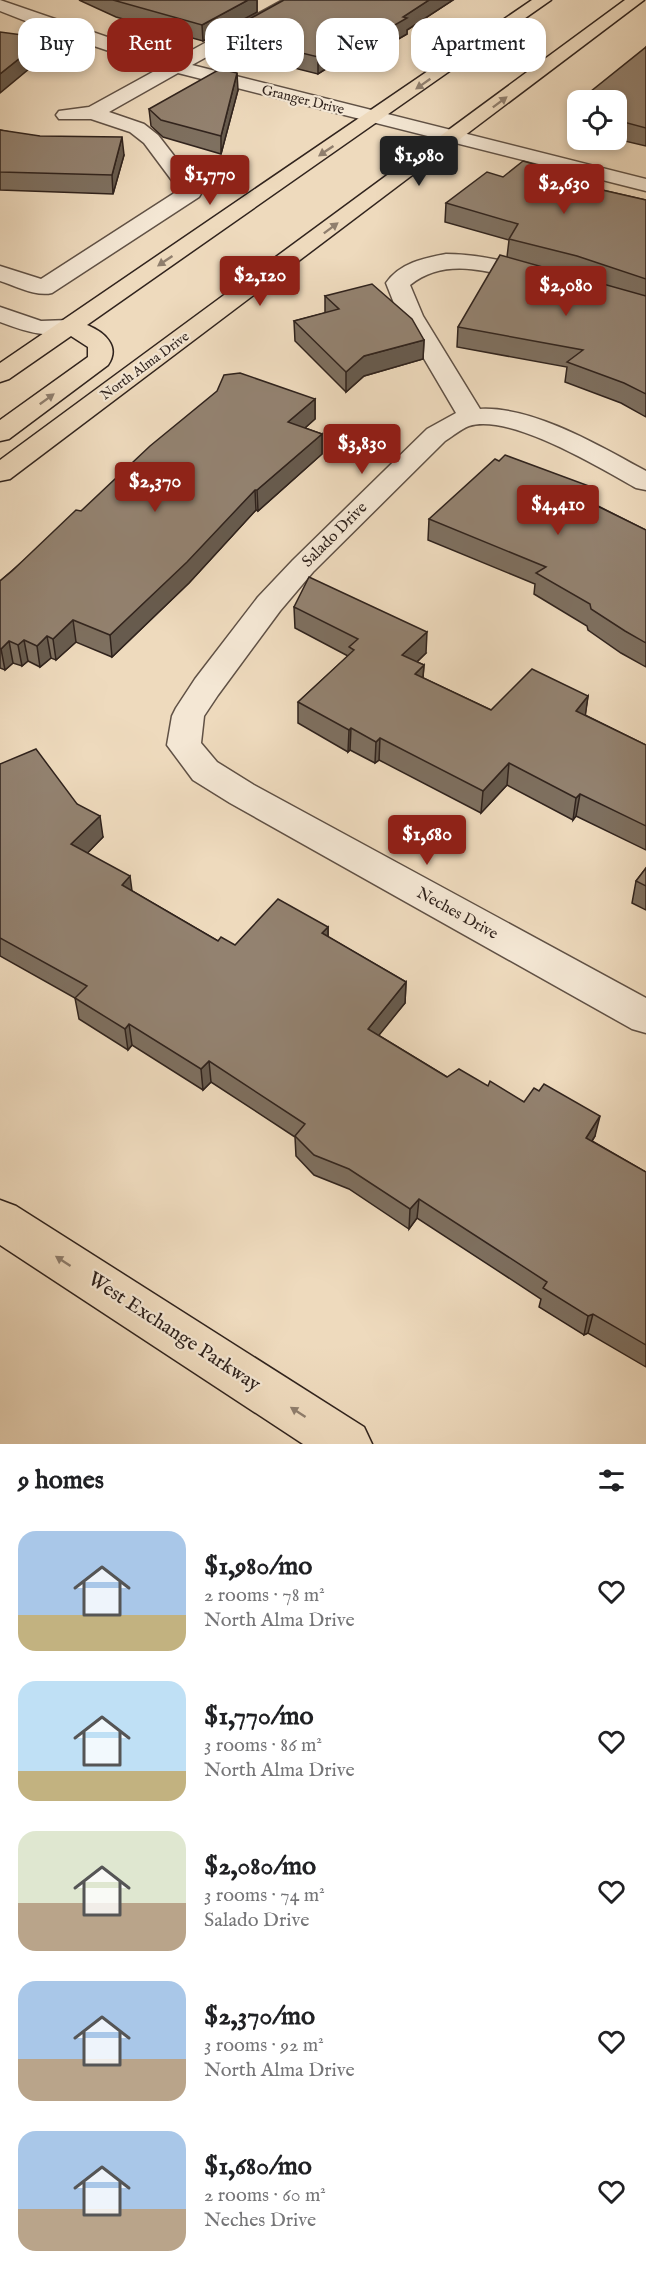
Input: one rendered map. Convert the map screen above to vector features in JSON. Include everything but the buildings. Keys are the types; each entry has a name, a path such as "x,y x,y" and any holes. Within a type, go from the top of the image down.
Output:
{"main road":[{"path":"0,374 375,118 543,0"},
{"name":"North Alma Drive","path":"0,472 636,0"},
{"path":"0,433 99,360 103,352 96,339 69,327"},
{"name":"West Exchange Parkway","path":"0,1220 347,1444"}],"street":[{"path":"193,58 296,0"},
{"path":"251,3 278,10"},
{"name":"Granger Drive","path":"0,6 107,44"},
{"name":"Granger Drive","path":"193,71 646,185"},
{"path":"93,113 167,72"},
{"path":"0,273 44,288 190,192 151,139 137,128 93,113 66,115"},
{"path":"471,417 411,316 398,283 407,274 422,266 465,261 496,265 564,284"},
{"path":"0,314 39,328 69,327"},
{"name":"Salado Drive","path":"184,744 188,716 276,596 303,566 436,435 453,423 471,417 492,417 517,422 599,457 646,482"},
{"name":"Neches Drive","path":"184,744 205,771 242,794 646,1017"}]}
